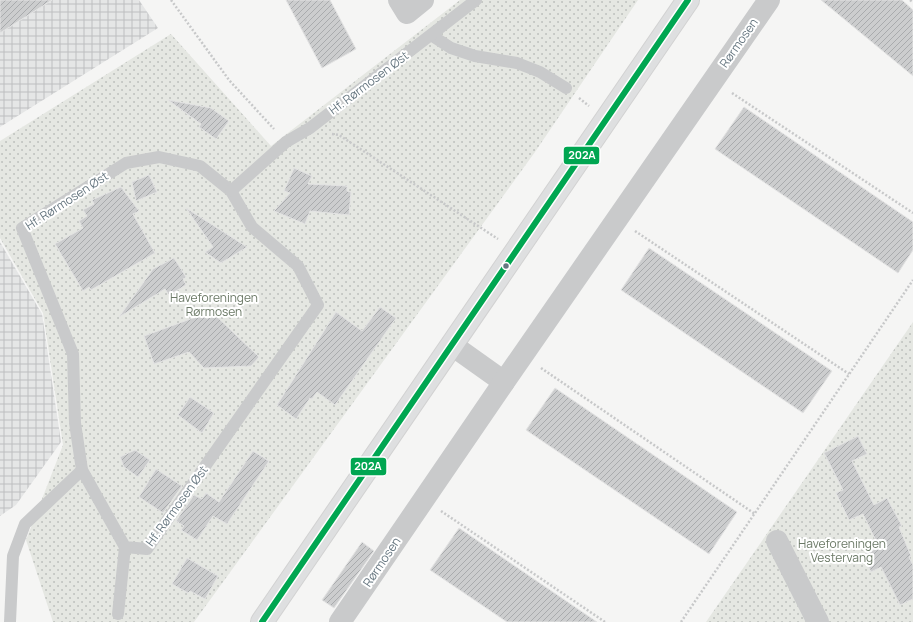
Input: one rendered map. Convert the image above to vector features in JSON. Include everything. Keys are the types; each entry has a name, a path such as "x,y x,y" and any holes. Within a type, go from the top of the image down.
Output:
{"street":[{"path":"399,0 407,13 423,0"},
{"path":"262,622 688,0"},
{"name":"Rørmosen","path":"340,622 522,355 769,0"},
{"path":"452,345 504,382"},
{"path":"777,541 818,622"}],"lane":[{"name":"Hf. Rørmosen Øst","path":"232,191 286,142 310,128 476,0"},
{"path":"431,35 451,48 475,56 517,63 540,72 566,88"},
{"name":"Hf. Rørmosen Øst","path":"159,157 200,166 232,191 252,227 298,266 318,305 148,549 125,547 82,470 75,423 73,354 22,228 126,163 159,157"},
{"path":"10,622 13,556 26,524 82,470"},
{"path":"118,614 125,547"}],"path":[{"path":"171,0 229,80 286,142"},
{"path":"712,80 913,213"},
{"path":"566,88 607,119"},
{"path":"310,128 339,136 516,252"},
{"path":"616,219 849,374"},
{"path":"682,622 913,280"},
{"path":"522,355 755,514"},
{"path":"424,499 605,622"}],"shaded area":[{"path":"0,0 139,0 158,28 0,127"},
{"path":"0,242 42,314 61,442 16,505 0,516"}],"green space":[{"name":"Haveforeningen Rørmosen","path":"460,0 638,0 535,152 194,622 53,622 26,540 63,445 43,313 0,238 0,141 171,34 271,146"},
{"name":"Haveforeningen Vestervang","path":"913,322 913,622 706,622"}],"building":[{"path":"0,0 52,0 0,33"},
{"path":"286,0 330,0 356,49 322,68"},
{"path":"821,0 902,0 913,10 913,76"},
{"path":"168,100 211,108 229,121 216,139 199,127 201,124"},
{"path":"744,107 913,222 913,250 898,273 715,149"},
{"path":"294,168 312,176 308,184 347,186 347,191 351,192 349,215 310,211 305,224 274,211 290,193 284,191"},
{"path":"149,175 157,192 136,201 132,182"},
{"path":"121,187 139,211 133,214 155,253 91,290 89,287 83,291 55,244 83,228 79,221 87,216 83,210 94,204 92,200"},
{"path":"186,208 247,247 221,263 205,252 213,247"},
{"path":"649,248 832,371 803,413 621,290"},
{"path":"174,258 186,277 183,279 186,285 169,295 165,289 119,317 153,269"},
{"path":"380,307 396,318 335,405 317,392 312,399 310,398 296,419 277,405 336,312 362,331"},
{"path":"212,312 259,357 251,366 204,368 189,352 154,364 144,336 204,314 207,319"},
{"path":"555,388 737,512 709,554 526,430"},
{"path":"190,397 214,413 202,433 178,415"},
{"path":"858,436 867,454 852,461 874,505 887,498 902,526 899,527 911,556 909,557 913,565 913,599 900,605 881,567 871,572 863,555 879,547 863,514 849,520 836,493 843,490 824,453"},
{"path":"135,450 150,460 138,477 124,467 120,457"},
{"path":"253,451 269,461 227,524 213,516 197,540 181,530 184,526 176,521 194,495 202,499 206,493 219,502"},
{"path":"156,469 182,486 163,513 139,497"},
{"path":"459,528 597,622 507,622 430,570"},
{"path":"362,542 374,551 334,608 322,600"},
{"path":"187,558 218,576 205,599 190,591 188,593 172,584"}],"transit line":[{"name":"202A","path":"262,622 688,0"}]}
